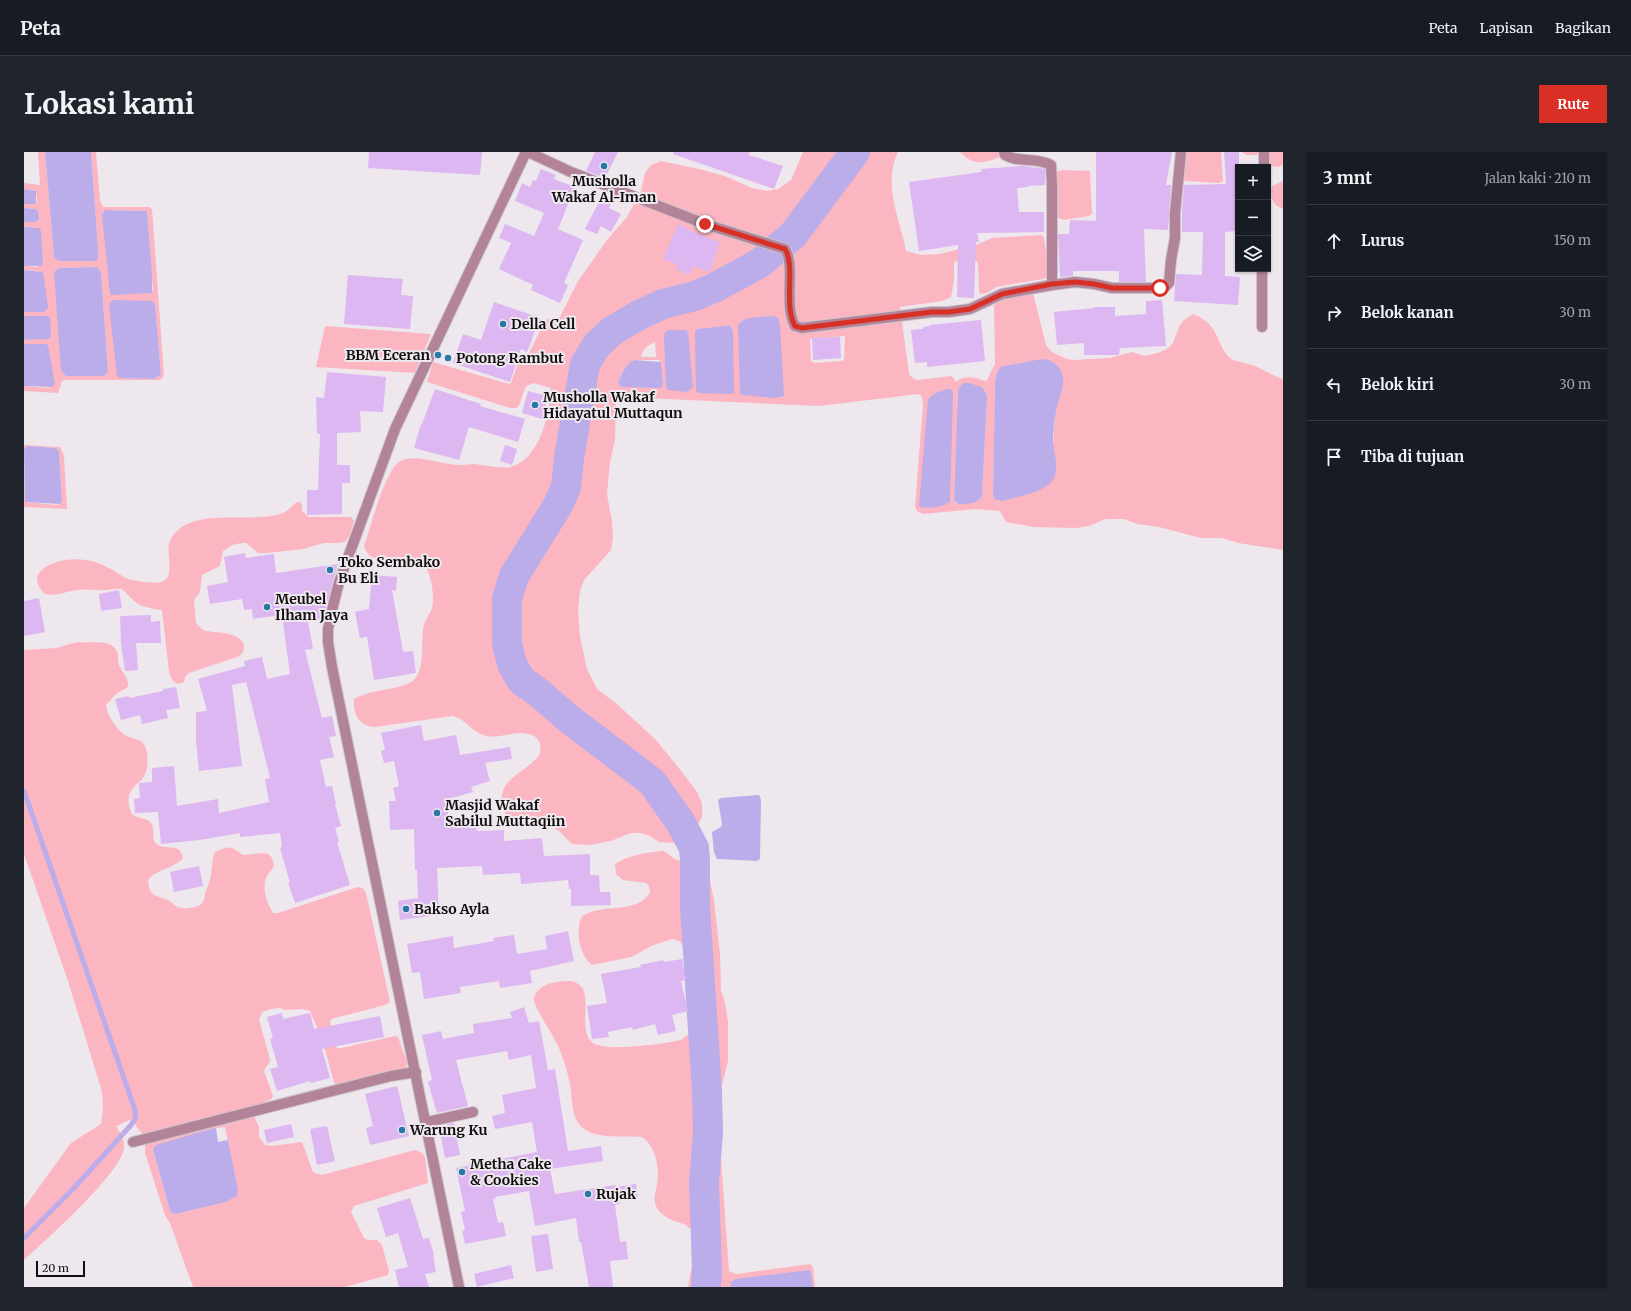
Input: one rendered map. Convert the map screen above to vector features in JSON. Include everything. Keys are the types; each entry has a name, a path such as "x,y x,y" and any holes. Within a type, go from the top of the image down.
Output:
{"street":[{"path":"459,1287 427,1122 332,667 328,642 328,629 339,582 395,429 527,152 571,172 705,224 785,249 789,258 791,316 795,326 802,328 932,312 949,312 970,309 998,295 1052,284 1075,282 1112,288 1160,288 1166,286 1168,283 1175,238 1175,213 1181,152"},
{"path":"1004,152 1005,155 1010,158 1036,161 1051,165 1052,284"},
{"path":"1264,152 1264,164"},
{"path":"1262,272 1262,327"},
{"path":"133,1142 391,1076 416,1072"},
{"path":"427,1122 473,1112"}],"shaded area":[{"path":"38,152 45,152 54,257 61,261 95,261 98,248 91,152 96,152 100,201 103,207 149,207 152,209 164,376 160,380 64,380 62,381 58,393 24,391 24,386 49,388 45,344 24,344 24,340 33,340 48,316 24,316 24,312 43,312 39,271 24,270 24,266 38,267 39,228 24,227 24,222 36,222 36,209 24,208 24,204 36,204 37,200 36,191 24,189 24,183 40,185","holes":["103,211 147,211 153,291","97,267 101,272 108,371 106,375 66,376 59,268","155,304 161,374 155,379 120,378"]},
{"path":"45,152 91,152 98,248 98,259 95,261 61,261 56,260 54,257"},
{"path":"803,152 898,152 894,164 892,189 906,251 921,255 940,254 979,244 992,238 1042,235 1044,238 1049,273 1048,277 996,287 987,293 981,294 979,292 978,263 976,261 956,261 954,263 954,281 951,297 942,301 900,307 909,374 914,379 918,380 951,376 954,378 955,382 963,378 987,380 995,364 994,306 998,300 1033,293 1046,345 1052,352 1067,359 1110,358 1132,352 1145,356 1158,353 1167,349 1173,343 1179,327 1184,320 1193,314 1209,324 1214,330 1223,350 1233,360 1252,365 1283,379 1283,550 1238,543 1222,538 1201,538 1159,527 1137,524 1124,519 1105,519 1089,526 1076,528 1034,527 1006,522 1000,511 975,509 923,514 917,511 915,506 923,405 922,397 919,394 819,406 622,397 616,399 615,440 610,462 607,494 613,538 611,550 584,580 580,591 578,609 580,637 587,669 597,689 617,704 656,740 697,792 702,803 702,817 695,830 686,838 674,843 659,842 650,836 640,833 631,833 611,841 590,845 572,844 558,830 552,827 516,823 508,818 505,813 502,804 503,790 513,777 538,757 540,752 540,743 534,736 522,733 496,736 483,735 475,731 461,719 452,716 375,727 369,726 358,719 354,705 354,699 360,696 403,686 414,680 420,669 423,627 433,603 430,576 421,562 414,559 405,558 374,558 366,551 364,546 378,501 393,468 399,462 411,458 455,465 474,464 510,467 520,463 536,446 548,410 551,388 533,383 526,386 517,408 510,408 427,382 433,362 509,384 511,383 521,355 529,353 544,323 548,319 560,317 578,281 607,240 627,217 641,191 645,173 651,165 661,161 699,169 725,176 752,188 767,191 778,189 791,180","holes":["845,336 844,360 814,363 811,361 810,339","655,342 656,357 641,357 644,349","1045,359 1063,383 1055,412 1053,451 1037,491 1010,499 994,499 993,495 995,380 997,373 1010,365","659,360 661,362 663,383 618,382 625,369 632,361","982,387 987,398 982,496 970,504 956,503 954,500 958,390"]},
{"path":"960,152 1004,152 1005,155 992,160 976,162"},
{"path":"1187,152 1221,152 1223,181 1220,183 1185,181"},
{"path":"1242,152 1283,152 1283,165 1278,167 1271,166 1271,164 1266,164 1258,155 1246,155"},
{"path":"1062,170 1090,171 1092,214 1089,216 1064,220 1058,218 1056,172"},
{"path":"1283,181 1283,208 1274,203 1271,193 1272,186"},
{"path":"24,189 36,191 36,204 24,204"},
{"path":"24,208 36,209 38,211 39,219 36,222 24,222"},
{"path":"105,210 147,211 152,273 152,293 110,294 102,214"},
{"path":"24,227 39,228 41,231 43,264 41,266 24,266"},
{"path":"97,267 101,272 108,371 106,375 102,376 66,376 61,371 54,272 59,268"},
{"path":"24,270 43,272 48,307 44,312 24,312"},
{"path":"113,300 152,301 155,304 161,374 155,379 120,378 117,376 109,305"},
{"path":"24,316 48,316 50,318 51,337 48,339 24,340"},
{"path":"774,316 778,318 780,325 784,396 775,398 741,395 738,325 750,318"},
{"path":"325,326 431,334 415,373 316,367"},
{"path":"730,326 733,331 734,393 698,393 696,390 695,331 697,329"},
{"path":"669,330 686,330 688,333 693,387 687,392 668,390 666,388 664,336 665,332"},
{"path":"24,344 48,345 55,384 52,387 24,386"},
{"path":"1045,359 1052,361 1057,366 1061,371 1063,378 1063,386 1054,424 1053,438 1056,465 1055,475 1053,480 1044,488 1030,494 1003,501 994,499 995,380 997,373 1000,367"},
{"path":"635,360 661,362 663,383 661,388 621,387 618,382 623,372 629,363"},
{"path":"963,383 969,383 982,387 987,398 982,496 977,501 968,504 958,504 954,500 958,390"},
{"path":"951,389 953,392 950,502 935,507 920,507 928,400 934,394"},
{"path":"24,445 60,447 64,456 67,509 24,507 24,465 25,502 57,505 62,502 59,451 56,448 28,446 24,449"},
{"path":"28,446 56,448 59,451 62,502 60,504 25,502 24,449"},
{"path":"297,502 300,502 302,505 302,511 309,517 351,517 354,521 350,534 345,542 324,543 303,549 267,553 258,553 246,543 242,543 229,547 223,551 220,566 202,575 200,592 194,600 196,623 203,630 236,636 244,644 243,653 237,657 189,673 185,677 184,682 178,684 171,678 169,672 162,610 149,608 135,602 122,589 80,590 50,595 41,590 37,581 37,576 43,569 58,562 75,559 92,561 100,564 128,579 157,583 161,582 166,580 168,576 170,565 168,548 170,541 176,532 187,524 213,518 271,516 285,512"},
{"path":"77,642 100,642 110,645 117,652 119,665 127,679 128,687 116,694 106,705 108,713 112,722 118,729 125,735 139,740 144,744 148,761 143,778 131,790 129,799 130,811 134,816 147,820 151,823 154,841 158,845 180,850 183,858 175,865 151,876 148,880 149,886 150,890 154,894 181,908 191,908 200,905 204,900 210,881 215,852 224,848 233,848 243,855 263,853 270,856 273,860 274,866 265,880 265,890 267,900 273,913 278,913 358,887 363,888 366,893 390,1002 385,1005 331,1019 330,1023 337,1048 395,1036 398,1037 407,1062 406,1069 337,1087 334,1082 322,1039 310,1011 302,1009 271,1009 262,1012 259,1020 270,1059 264,1071 273,1096 265,1102 254,1116 259,1127 259,1137 265,1145 271,1146 302,1142 313,1172 322,1175 415,1150 422,1153 425,1157 428,1183 354,1206 351,1212 364,1238 368,1240 377,1240 382,1245 389,1271 388,1275 345,1287 193,1287 170,1223 165,1215 145,1153 145,1146 148,1142 132,1119 116,1126 121,1134 124,1149 119,1160 109,1174 80,1207 24,1260 24,1208 71,1143 101,1124 103,1108 102,1092 69,984 24,854 24,650 56,648","holes":["225,1127 238,1190 237,1196 226,1202 176,1214 172,1213 170,1211 153,1149 211,1129"]},
{"path":"759,795 761,800 760,859 757,861 717,859 714,852 712,832 721,827 722,824 718,800 721,798"},
{"path":"664,851 675,859 705,869 708,872 714,900 720,954 721,990 728,1022 728,1061 720,1093 719,1132 729,1271 736,1274 810,1264 813,1267 815,1287 813,1287 811,1273 732,1280 731,1287 688,1287 692,1265 691,1229 683,1224 667,1218 655,1205 658,1172 656,1158 651,1146 642,1137 604,1136 589,1132 579,1124 574,1112 569,1080 562,1056 557,1043 535,1004 535,995 543,986 564,981 576,982 582,988 585,996 586,1027 588,1036 593,1043 600,1046 622,1047 662,1043 680,1040 691,1032 694,1028 693,989 683,945 679,941 672,939 651,946 631,957 592,965 581,949 579,928 582,916 594,911 625,907 639,903 650,893 649,886 646,883 623,880 616,874 615,864 632,856"},
{"path":"216,1128 218,1142 228,1140 238,1190 237,1196 226,1202 176,1214 172,1213 170,1211 153,1149 156,1145"},
{"path":"809,1270 811,1273 813,1287 731,1287 730,1282 736,1279"}],"building":[{"path":"369,152 482,152 480,175 368,168"},
{"name":"Musholla Wakaf Al-Iman","path":"595,152 618,152 605,178 586,171"},
{"path":"674,152 750,152 749,155 783,166 774,189 673,154"},
{"path":"1096,152 1172,152 1166,185 1171,185 1168,230 1144,229 1146,282 1119,282 1119,271 1073,271 1073,276 1060,277 1058,234 1069,234 1070,220 1096,221"},
{"path":"1224,152 1239,152 1239,164 1235,164 1235,231 1225,232 1225,276 1240,277 1238,305 1174,301 1176,274 1202,275 1203,232 1182,232 1184,185 1226,184"},
{"path":"1023,166 1045,169 1045,185 1017,188 1019,212 1044,212 1044,232 977,233 979,242 976,242 974,298 957,297 958,245 919,251 909,182 981,172 981,169"},
{"path":"541,169 556,175 554,179 575,187 558,229 583,240 564,283 568,285 560,303 531,290 533,285 499,269 511,243 499,238 505,224 534,236 544,213 515,201 522,183 530,187 533,180 536,181"},
{"path":"602,196 613,201 609,208 621,214 611,232 601,226 597,234 585,229"},
{"path":"678,224 705,237 720,242 709,272 693,266 689,275 676,269 678,265 663,259"},
{"path":"348,275 403,279 401,295 413,296 410,329 344,324"},
{"path":"1162,300 1166,346 1120,348 1119,355 1084,355 1084,343 1057,345 1054,312 1094,307 1115,307 1115,316 1146,314 1146,301"},
{"path":"494,302 540,318 527,352 521,349 510,382 453,363 463,334 481,340"},
{"path":"981,320 985,361 927,367 927,362 915,363 911,330 923,329 923,327 930,325"},
{"path":"840,337 841,358 813,360 812,338"},
{"path":"327,372 386,377 383,412 360,411 361,432 337,433 337,465 350,465 350,483 342,483 342,514 307,515 307,490 318,490 320,434 317,434 316,397 324,398"},
{"path":"435,389 481,404 480,406 525,419 518,442 469,427 459,460 414,448 421,424"},
{"path":"528,391 548,396 542,419 522,413"},
{"path":"505,445 517,449 512,465 500,461"},
{"path":"245,553 246,558 274,554 276,573 338,564 323,619 308,621 313,649 305,650 322,718 332,716 336,736 329,737 334,757 320,760 326,787 332,786 341,826 335,828 339,842 337,842 350,885 295,903 288,883 290,883 280,848 282,847 280,833 240,837 240,833 200,840 161,844 158,812 135,813 134,799 140,798 139,783 152,782 152,768 174,766 177,806 218,799 219,813 269,802 265,779 270,778 246,682 232,685 242,766 199,771 196,740 196,712 207,711 198,679 245,666 244,661 262,657 267,679 290,674 282,615 253,619 252,609 244,610 242,599 210,604 207,586 228,582 224,557"},
{"path":"372,575 397,577 396,591 392,590 403,652 413,651 416,673 374,680 367,637 360,638 355,612 369,609"},
{"path":"119,590 122,608 101,611 99,594"},
{"path":"39,598 45,632 24,636 24,601"},
{"path":"151,615 151,622 160,621 161,643 136,643 138,670 125,671 121,644 120,616"},
{"path":"176,687 180,708 166,710 168,718 142,724 140,715 121,720 115,699 129,696 129,698"},
{"path":"421,725 424,741 456,735 460,755 510,747 512,759 485,763 490,781 471,787 473,792 448,799 448,822 476,821 477,831 504,830 504,841 542,838 544,856 590,854 590,875 599,875 600,892 610,892 611,905 571,906 571,889 569,889 568,880 521,884 520,873 483,875 482,866 437,868 439,915 400,920 398,901 418,898 417,870 415,870 414,829 390,830 389,801 396,801 393,788 399,786 394,761 384,763 381,751 385,750 381,733"},
{"path":"199,866 203,886 174,892 170,872"},
{"path":"568,931 574,961 530,971 532,983 500,988 499,981 460,987 461,993 424,999 420,972 412,973 407,944 453,936 454,948 494,941 493,938 514,935 517,954 547,949 545,936"},
{"path":"682,959 686,980 681,981 688,1011 672,1015 676,1031 658,1035 655,1024 633,1030 632,1027 608,1032 609,1037 592,1039 587,1006 607,1003 601,974 641,967 640,965 663,960 664,962"},
{"path":"524,1007 529,1023 539,1021 548,1070 555,1069 568,1151 601,1146 603,1161 550,1169 555,1194 616,1185 616,1187 636,1184 638,1197 619,1200 620,1204 615,1205 620,1242 626,1241 628,1259 610,1261 613,1287 589,1287 581,1242 579,1242 576,1218 535,1226 529,1191 495,1197 496,1199 493,1199 498,1223 503,1222 506,1236 465,1244 462,1231 465,1230 461,1212 465,1211 456,1168 537,1152 532,1122 495,1129 492,1116 505,1113 502,1095 536,1088 531,1055 509,1060 507,1051 456,1060 468,1106 437,1113 428,1082 432,1080 422,1035 441,1031 443,1039 474,1033 473,1024 512,1018 510,1012"},
{"path":"282,1013 283,1019 310,1013 314,1029 380,1016 384,1037 322,1049 330,1078 311,1083 310,1081 277,1091 270,1069 278,1067 270,1039 273,1038 267,1017"},
{"path":"397,1086 409,1136 370,1145 366,1128 373,1126 365,1094"},
{"path":"454,1123 460,1155 445,1158 439,1126"},
{"path":"291,1124 294,1137 267,1143 264,1130"},
{"path":"327,1126 335,1161 317,1165 310,1129"},
{"path":"410,1198 423,1239 429,1238 434,1255 436,1272 425,1274 429,1287 399,1287 395,1270 408,1267 398,1233 386,1237 377,1208"},
{"path":"548,1234 553,1269 536,1272 531,1236"},
{"path":"511,1265 514,1278 477,1287 474,1274"}],"waterway":[{"path":"706,1287 707,1269 704,1183 708,1132 707,1092 695,906 694,848 681,823 652,782 569,719 539,693 521,680 512,664 507,643 507,599 514,576 558,505 566,487 569,458 585,364 597,345 612,331 639,315 663,304 695,296 714,288 760,263 793,235 855,152"},
{"path":"24,791 135,1110 136,1117 131,1125 74,1188 24,1238"}],"place":[{"name":"Musholla Wakaf Al-Iman","path":"604,166"},
{"name":"Della Cell","path":"503,324"},
{"name":"BBM Eceran","path":"438,355"},
{"name":"Potong Rambut","path":"448,358"},
{"name":"Musholla Wakaf Hidayatul Muttaqun","path":"535,405"},
{"name":"Toko Sembako Bu Eli","path":"330,570"},
{"name":"Meubel Ilham Jaya","path":"267,607"},
{"name":"Masjid Wakaf Sabilul Muttaqiin","path":"437,813"},
{"name":"Bakso Ayla","path":"406,909"},
{"name":"Warung Ku","path":"402,1130"},
{"name":"Metha Cake & Cookies","path":"462,1172"},
{"name":"Rujak","path":"588,1194"}],"route":[{"path":"705,224 785,249 789,258 789,294 791,316 795,326 802,328 830,326 932,312 949,312 970,309 1002,294 1052,284 1075,282 1112,288 1160,288"}]}
